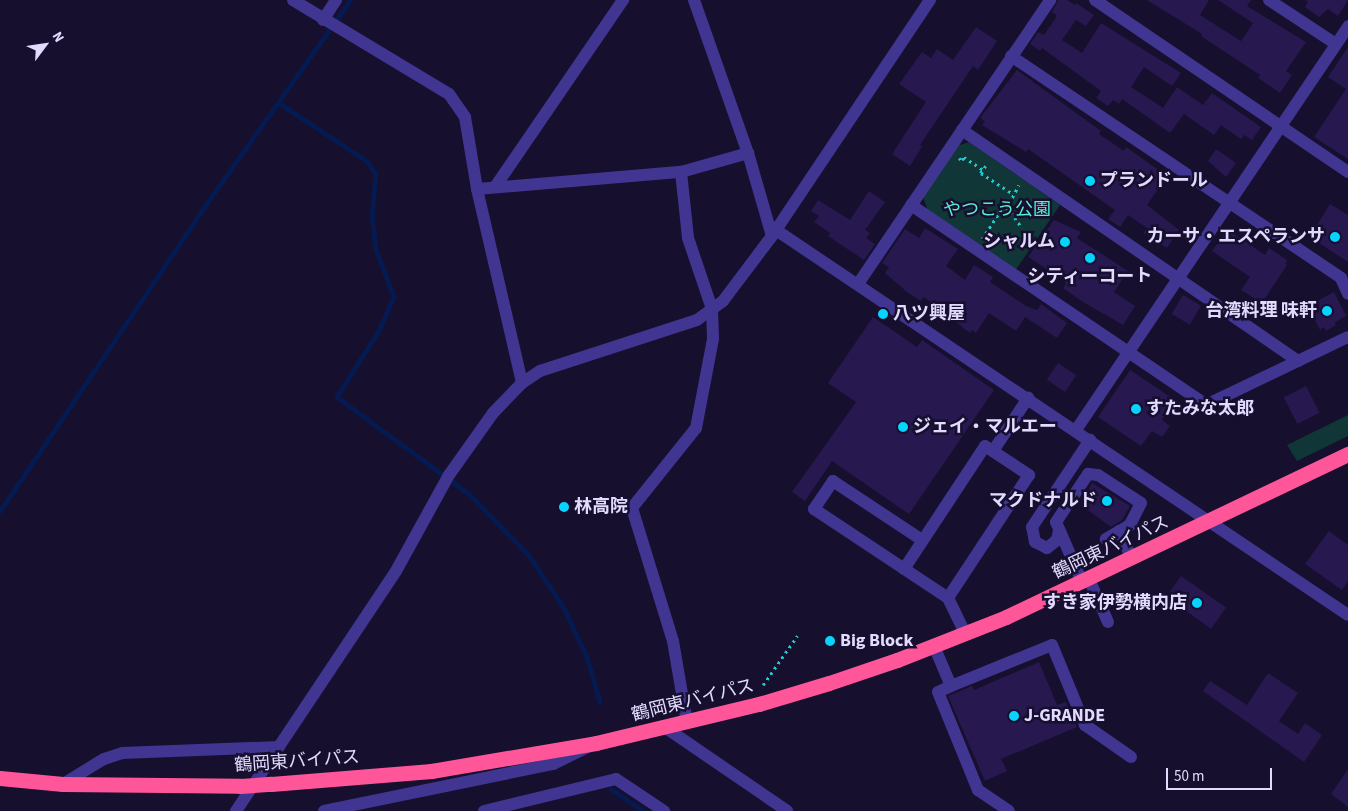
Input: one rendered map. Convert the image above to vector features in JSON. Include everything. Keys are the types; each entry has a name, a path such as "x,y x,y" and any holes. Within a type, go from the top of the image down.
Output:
{"highway":[{"name":"鶴岡東バイパス","path":"0,778 64,784 240,786 271,784 431,771 596,743 687,723 829,683 934,646 1086,580 1348,454"}],"street":[{"path":"293,0 323,20 449,94 466,118 477,189 522,383"},
{"path":"323,20 336,0"},
{"path":"495,187 623,0"},
{"path":"694,0 774,233 858,284 1212,521 1348,615"},
{"path":"236,811 396,571 449,475 493,413 522,383 565,361 697,320 732,291 774,233 930,0"},
{"path":"858,284 1050,0"},
{"path":"1095,0 1281,124 1348,172"},
{"path":"1269,0 1336,44"},
{"path":"1076,430 1129,354 1348,26"},
{"path":"1011,56 1341,278 1348,294"},
{"path":"962,130 1298,361"},
{"path":"477,189 681,172 748,153"},
{"path":"681,172 688,238 712,309 713,339 696,428 632,508 673,641 687,723"},
{"path":"911,205 1206,405 1348,337"},
{"path":"993,451 1028,398"},
{"path":"1090,440 1032,527 1035,542 1047,548 1057,540 1059,530 1058,516 1082,480 1092,473 1141,503 1130,526 1106,538"},
{"path":"904,569 985,446 993,451 1029,475 948,598"},
{"path":"922,540 833,481 814,509 948,598 965,633"},
{"path":"1059,530 1108,622"},
{"path":"1119,531 1132,558"},
{"path":"1009,811 978,790 938,692 1052,645 1085,725 1131,758"},
{"path":"934,646 951,686"},
{"path":"666,728 784,810"},
{"path":"324,811 553,764 596,743"},
{"path":"64,784 104,759 122,753 279,747"},
{"path":"484,811 616,779 664,811"}],"path":[{"path":"952,154 984,170"},
{"path":"986,166 981,173 1013,194"},
{"path":"1022,179 1008,202 1008,207 1022,228"},
{"path":"978,246 1003,207 1001,206 1005,200 1008,202"},
{"path":"1003,207 1008,207"},
{"path":"763,685 797,636"}],"green space":[{"name":"やつこう公園","path":"969,142 1060,205 1015,271 928,211 923,197 957,146"},
{"path":"1348,415 1348,436 1297,461 1287,445"}],"building":[{"path":"1058,0 1067,0 1075,5 1076,3 1094,15 1086,26 1076,20 1062,40 1082,53 1101,23 1181,73 1172,86 1144,67 1131,87 1163,108 1177,87 1203,105 1212,93 1261,127 1252,140 1244,135 1241,139 1221,125 1214,135 1184,114 1170,133 1122,99 1119,104 1113,100 1108,106 1096,98 1101,91 1042,48 1040,51 1030,44 1038,32 1044,35 1057,16 1052,12"},
{"path":"1147,0 1209,0 1200,15 1241,41 1253,23 1218,0 1251,0 1247,6 1306,42 1286,71 1292,75 1280,93 1258,78 1260,75 1201,36 1202,34"},
{"path":"1305,0 1348,0 1338,16 1328,9 1319,17 1305,7 1308,2"},
{"path":"976,27 997,41 978,70 973,66 920,145 922,147 910,166 892,154 926,102 899,84 922,52 931,58 937,49 953,60"},
{"path":"1348,47 1348,159 1314,137 1346,89 1328,77"},
{"path":"1017,70 1101,131 1099,134 1124,151 1126,147 1167,176 1147,205 1179,230 1167,248 1143,233 1147,228 1128,215 1120,227 1108,219 1115,210 1028,149 1026,152 982,125 985,121 980,118"},
{"path":"1216,149 1236,163 1226,177 1208,161"},
{"path":"869,191 885,202 865,230 870,233 866,238 875,244 864,260 828,236 830,233 814,222 819,216 811,211 818,200 850,220"},
{"name":"カーサ・エスペランサ","path":"1330,204 1348,215 1348,262 1319,243 1326,231 1317,225"},
{"path":"1054,220 1081,232 1077,238 1128,271 1114,292 1135,306 1123,325 1063,288 1066,284 1062,279 1028,257"},
{"path":"925,228 958,249 946,266 965,280 974,265 993,277 990,282 1026,306 1037,310 1041,304 1067,323 1057,338 1025,317 1016,331 989,313 976,333 972,330 970,333 924,297 921,301 907,292 885,273 889,267 882,263 905,229 919,238"},
{"path":"1227,229 1265,255 1269,248 1287,260 1285,264 1287,265 1262,303 1241,290 1250,277 1212,251"},
{"name":"台湾料理 味軒","path":"1334,292 1346,316 1335,322 1336,325 1326,331 1324,327 1320,330 1308,306"},
{"path":"1183,295 1201,306 1190,325 1172,314"},
{"name":"ジェイ・マルエー","path":"873,317 917,347 922,340 994,390 909,514 832,461 805,501 792,492 856,402 828,383"},
{"path":"1058,363 1076,375 1065,392 1047,380"},
{"name":"すたみな太郎","path":"1130,370 1175,400 1162,420 1170,426 1162,437 1152,431 1141,446 1098,417"},
{"path":"1306,386 1320,413 1297,424 1284,397"},
{"name":"マクドナルド","path":"1092,483 1130,506 1122,520 1111,527 1081,505"},
{"path":"1329,531 1348,545 1348,581 1342,590 1305,564"},
{"name":"すき家伊勢横内店","path":"1181,576 1226,608 1211,629 1166,597"},
{"name":"J-GRANDE","path":"1039,662 1057,705 1066,702 1077,727 1001,759 1007,771 985,781 948,696 972,686 974,690"},
{"path":"1268,673 1298,693 1279,721 1298,734 1305,723 1322,735 1304,762 1203,691 1210,681 1247,705"},
{"path":"1348,769 1348,807 1331,794"}],"waterway":[{"path":"0,511 200,213 350,0"},
{"path":"279,103 367,161 376,174 372,216 376,249 394,297 379,331 337,397 469,494 528,554 563,606 587,657 600,702"},
{"path":"611,789 644,811"}],"place":[{"name":"プランドール","path":"1090,181"},
{"name":"カーサ・エスペランサ","path":"1335,237"},
{"name":"シャルム","path":"1065,242"},
{"name":"シティーコート","path":"1090,258"},
{"name":"台湾料理 味軒","path":"1327,311"},
{"name":"八ツ興屋","path":"883,314"},
{"name":"すたみな太郎","path":"1136,409"},
{"name":"ジェイ・マルエー","path":"903,427"},
{"name":"マクドナルド","path":"1107,501"},
{"name":"林高院","path":"564,507"},
{"name":"すき家伊勢横内店","path":"1197,603"},
{"name":"Big Block","path":"830,641"},
{"name":"J-GRANDE","path":"1014,716"}]}
